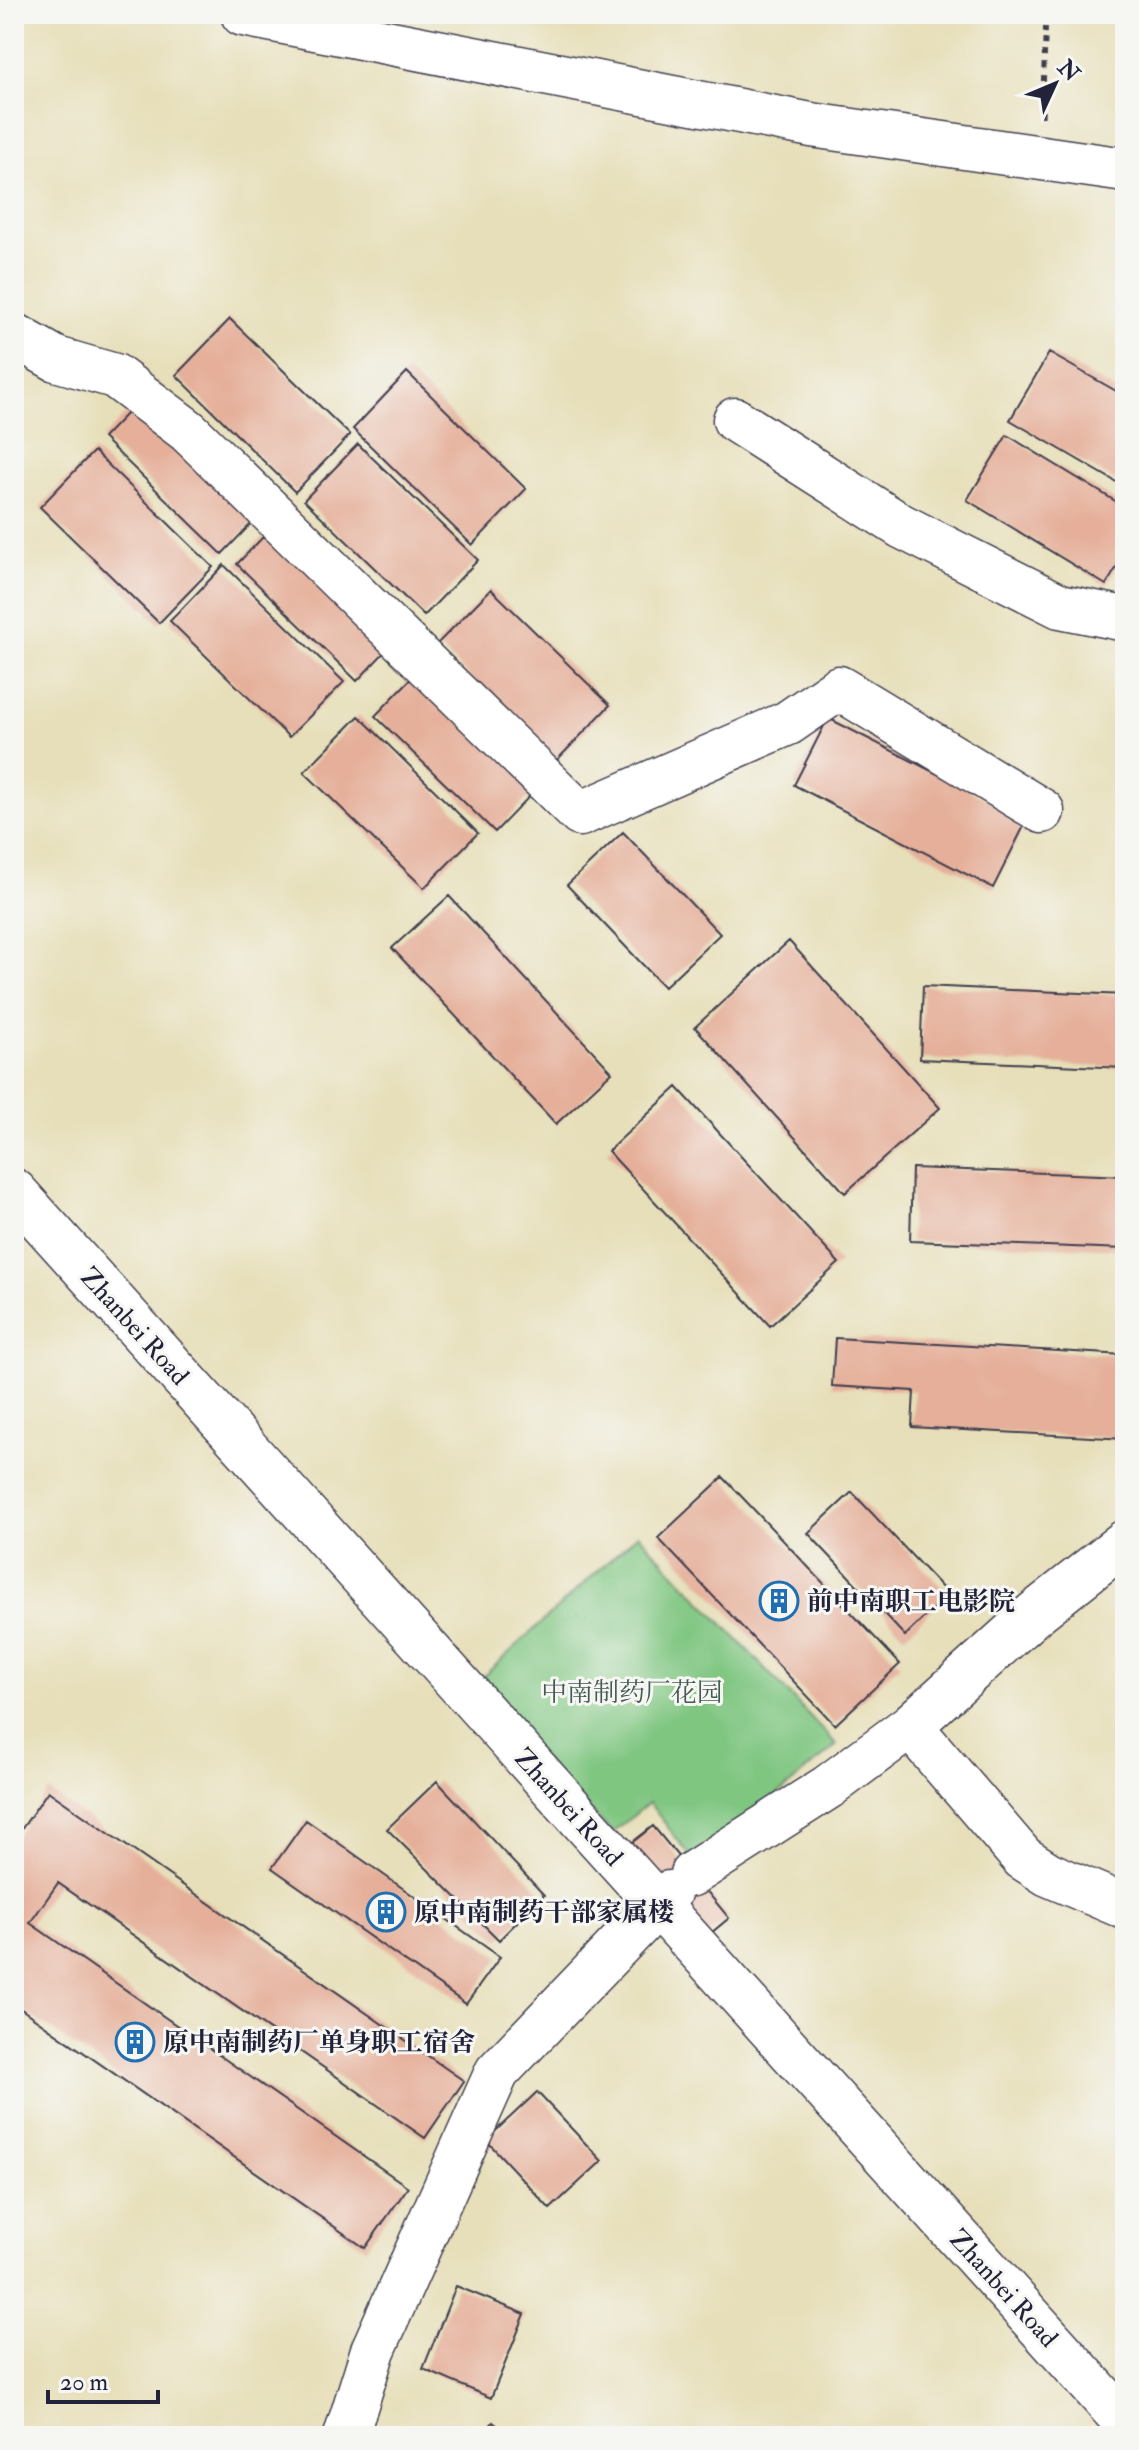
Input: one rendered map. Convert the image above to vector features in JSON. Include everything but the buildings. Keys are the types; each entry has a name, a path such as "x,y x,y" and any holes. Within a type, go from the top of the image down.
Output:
{"street":[{"path":"243,14 811,125 1125,170"},
{"path":"14,335 56,359 115,376 188,431 580,814 788,723 839,688 1042,811"},
{"path":"735,420 901,526 1060,606 1125,619"},
{"name":"Zhanbei Road","path":"14,1191 673,1891 1125,2422"},
{"path":"346,2436 373,2350 497,2072 673,1891 828,1787 910,1726 1034,1614 1125,1542"},
{"path":"910,1726 1023,1858 1048,1874 1125,1907"}],"path":[{"path":"1035,157 1043,111 1046,14"}],"green space":[{"name":"中南制药厂花园","path":"638,1534 837,1745 769,1802 691,1857 649,1803 612,1833 474,1685"}],"place":[{"name":"前中南职工电影院","path":"779,1601"},
{"name":"原中南制药干部家属楼","path":"386,1912"},
{"name":"原中南制药厂单身职工宿舍","path":"135,2042"}]}
